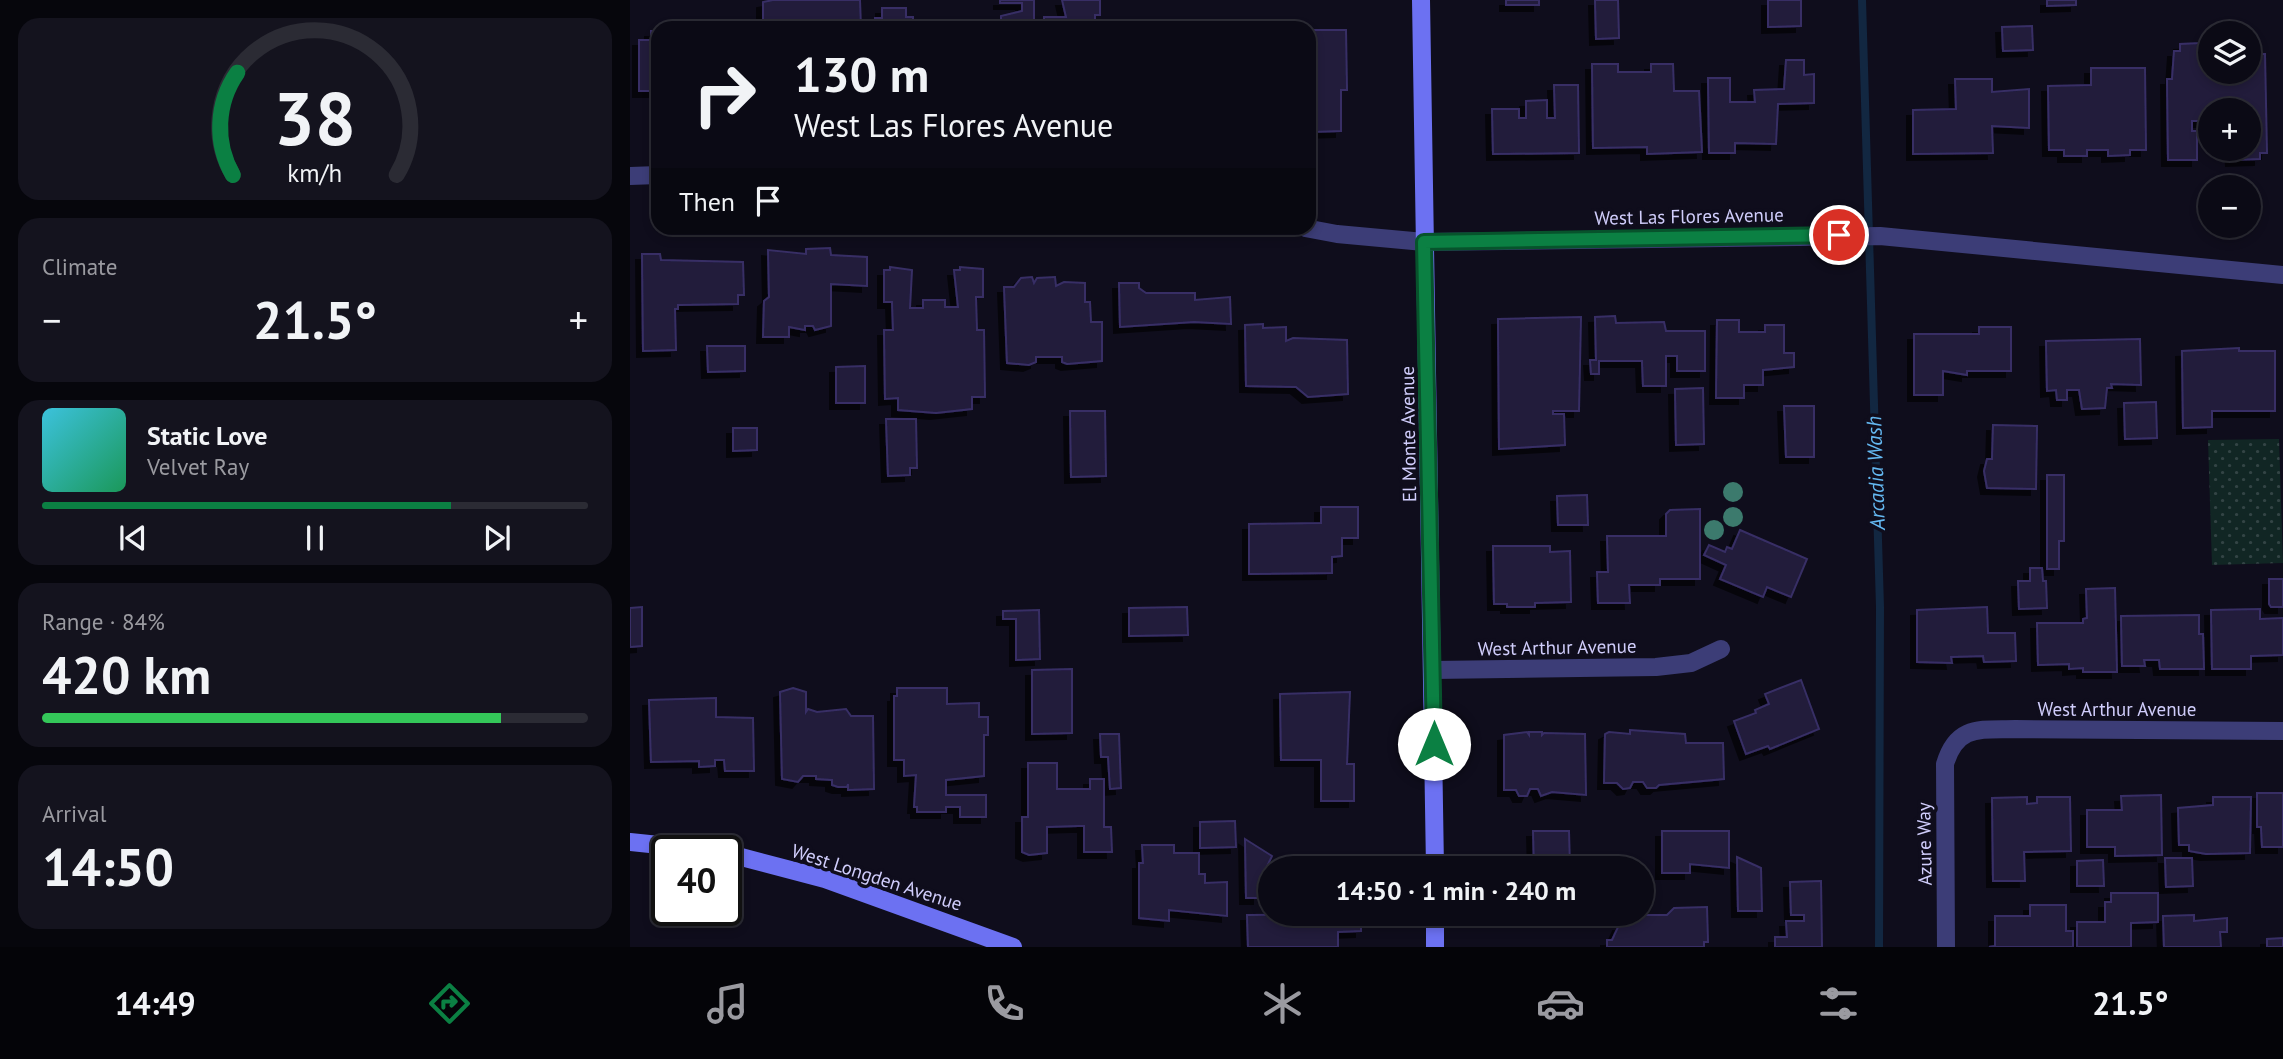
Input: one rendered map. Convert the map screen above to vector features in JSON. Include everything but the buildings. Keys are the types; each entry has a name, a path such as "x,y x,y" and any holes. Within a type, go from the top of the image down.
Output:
{"street":[{"name":"El Monte Avenue","path":"1421,0 1435,856"},
{"path":"630,176 651,176"},
{"name":"West Las Flores Avenue","path":"1316,230 1424,242 1880,236 2283,275"},
{"name":"West Arthur Avenue","path":"1433,670 1656,667 1691,663 1721,649"},
{"name":"West Arthur Avenue","path":"1954,742 1974,730 2283,731"},
{"name":"Azure Way","path":"1946,947 1944,779 1945,764 1954,742"},
{"path":"630,842 651,844"},
{"name":"West Longden Avenue","path":"742,857 825,879 1013,947"},
{"path":"1435,926 1435,947"}],"green space":[{"path":"2279,439 2283,563 2212,565 2208,440"}],"waterway":[{"name":"Arcadia Wash","path":"1862,0 1880,607 1879,947"}],"route":[{"path":"1434,744 1424,242 1839,235"}]}
